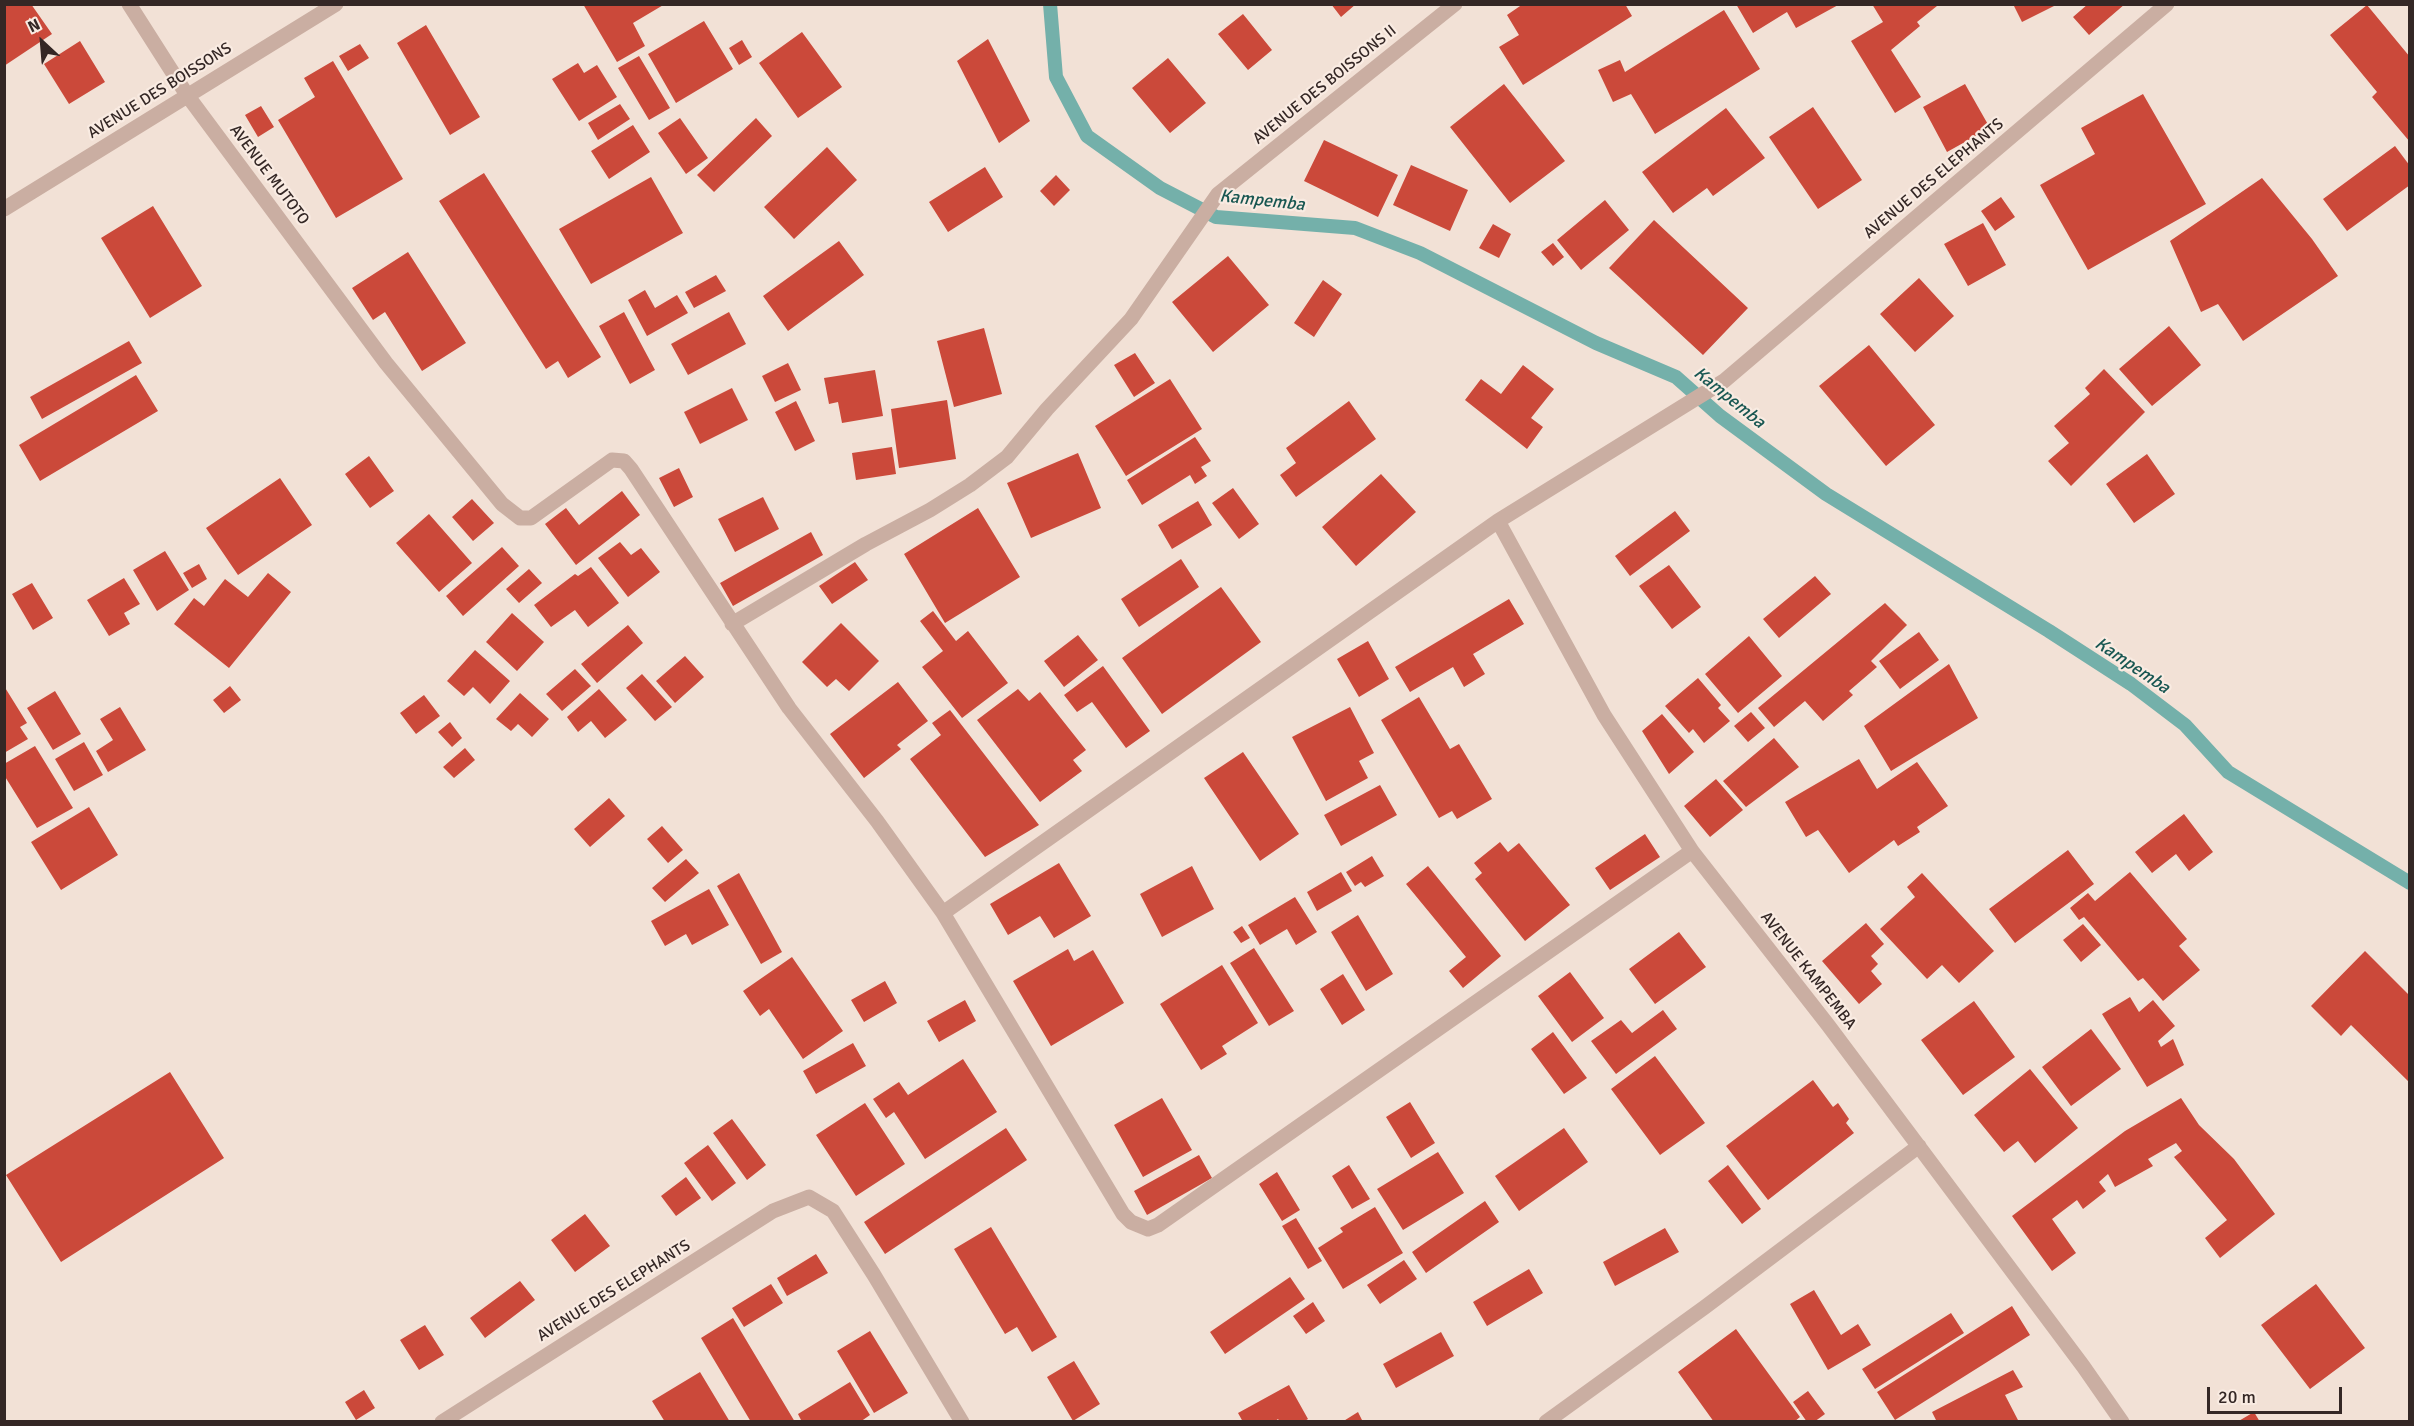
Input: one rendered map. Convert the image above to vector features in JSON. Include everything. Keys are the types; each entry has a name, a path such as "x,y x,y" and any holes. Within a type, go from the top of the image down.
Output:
{"street":[{"name":"AVENUE MUTOTO","path":"129,4 187,95 386,363 502,504 520,518 531,518 612,460 624,461 632,469 732,624"},
{"name":"AVENUE DES BOISSONS","path":"4,209 336,4"},
{"name":"AVENUE DES BOISSONS II","path":"732,624 866,544 930,510 970,485 1007,457 1047,409 1131,319 1218,194 1455,4"},
{"name":"AVENUE DES ELEPHANTS","path":"943,913 1498,521 1724,381 2167,4"},
{"name":"AVENUE KAMPEMBA","path":"1498,521 1604,715 1692,851 1828,1025 2083,1366 2122,1422"},
{"path":"732,624 789,708 877,821 943,913 1123,1214 1131,1222 1148,1229 1158,1225 1692,851"},
{"path":"1546,1422 1705,1307 1919,1146"},
{"name":"AVENUE DES ELEPHANTS","path":"442,1422 773,1211 809,1197 832,1211 874,1275 962,1422"}],"building":[{"path":"4,4 31,4 52,34 4,66"},
{"path":"583,4 665,4 633,23 645,46 617,62"},
{"path":"1331,4 1356,4 1341,17"},
{"path":"1523,4 1625,4 1632,16 1523,85 1499,47 1519,35 1507,15"},
{"path":"1736,4 1840,4 1796,28 1787,12 1753,33"},
{"path":"1872,4 1937,6 1917,22 1920,26 1891,50 1921,97 1895,113 1851,41 1883,22"},
{"path":"2013,4 2058,4 2022,22"},
{"path":"2088,4 2125,4 2089,35 2073,17"},
{"path":"2367,5 2410,57 2410,142 2372,97 2377,92 2330,35"},
{"path":"1724,10 1760,69 1655,134 1631,94 1613,102 1598,70 1620,60 1625,72"},
{"path":"1243,14 1272,50 1248,70 1218,34"},
{"path":"704,21 733,69 676,103 648,54"},
{"path":"426,25 480,117 450,135 397,43"},
{"path":"802,32 842,87 798,118 759,63"},
{"path":"988,39 1030,121 999,143 957,61"},
{"path":"742,40 752,57 739,65 729,48"},
{"path":"80,41 105,82 69,104 44,64"},
{"path":"360,44 369,58 348,71 339,56"},
{"path":"639,56 670,108 649,120 618,68"},
{"path":"1168,58 1206,103 1170,133 1132,88"},
{"path":"333,61 403,179 336,218 278,120 315,97 304,78"},
{"path":"578,63 584,73 597,65 617,97 579,121 552,79"},
{"path":"1504,84 1565,161 1510,203 1450,127"},
{"path":"1965,84 1990,128 1947,152 1923,107"},
{"path":"2143,94 2206,204 2088,270 2040,185 2095,154 2081,128"},
{"path":"620,104 630,119 598,140 588,123"},
{"path":"261,106 274,127 258,137 245,115"},
{"path":"1813,107 1862,180 1818,209 1769,137"},
{"path":"1726,108 1765,158 1713,196 1707,188 1673,213 1642,172"},
{"path":"680,118 708,158 686,174 658,133"},
{"path":"756,118 772,136 714,192 697,175"},
{"path":"633,125 650,152 609,179 591,151"},
{"path":"1324,140 1398,175 1378,217 1304,181"},
{"path":"2395,146 2410,166 2410,185 2347,231 2323,199"},
{"path":"827,147 857,180 794,239 764,207"},
{"path":"1411,165 1468,190 1450,231 1393,205"},
{"path":"985,167 1003,197 948,232 929,202"},
{"path":"484,173 601,357 568,378 558,361 546,369 439,201"},
{"path":"1056,175 1070,190 1054,206 1040,191"},
{"path":"651,177 683,233 591,284 559,229"},
{"path":"2262,178 2312,239 2338,276 2243,341 2218,304 2201,312 2170,241"},
{"path":"2001,197 2015,217 1995,231 1981,211"},
{"path":"1605,200 1629,230 1581,270 1557,240"},
{"path":"153,206 202,286 150,318 101,238"},
{"path":"1654,220 1748,308 1703,355 1609,268"},
{"path":"1983,223 2006,265 1968,286 1944,244"},
{"path":"1493,224 1511,234 1499,258 1479,248"},
{"path":"839,241 864,275 788,331 763,296"},
{"path":"1553,243 1564,257 1553,266 1541,252"},
{"path":"408,252 466,343 422,371 385,312 373,320 352,288"},
{"path":"1228,256 1269,305 1213,352 1172,302"},
{"path":"716,275 726,291 694,308 685,292"},
{"path":"1919,278 1954,316 1915,352 1880,314"},
{"path":"1323,280 1342,294 1314,337 1294,323"},
{"path":"645,290 655,308 677,295 688,313 647,336 628,300"},
{"path":"624,312 655,370 630,384 599,326"},
{"path":"729,312 746,344 688,375 671,344"},
{"path":"2169,326 2201,365 2152,406 2119,369"},
{"path":"984,328 1002,394 954,407 937,341"},
{"path":"129,341 142,363 42,419 30,397"},
{"path":"1869,345 1935,425 1886,466 1819,386"},
{"path":"1135,353 1155,383 1134,397 1114,365"},
{"path":"788,363 801,390 775,402 762,376"},
{"path":"1523,365 1554,389 1531,418 1543,427 1527,449 1465,400 1481,379 1501,394"},
{"path":"2104,369 2145,412 2071,486 2048,461 2069,443 2054,426 2090,394 2085,388"},
{"path":"875,370 883,416 842,423 838,402 829,404 824,378"},
{"path":"136,375 158,411 40,481 19,445"},
{"path":"1170,379 1202,429 1126,476 1095,426"},
{"path":"732,388 748,420 700,444 684,412"},
{"path":"947,400 956,459 899,468 891,409"},
{"path":"796,401 815,441 795,451 775,412"},
{"path":"1349,401 1376,439 1296,497 1280,475 1296,463 1286,448"},
{"path":"1195,437 1211,461 1201,467 1207,476 1195,484 1190,475 1142,505 1127,480"},
{"path":"892,447 896,474 856,480 852,453"},
{"path":"1078,453 1101,508 1031,538 1007,483"},
{"path":"2147,454 2175,494 2134,523 2106,484"},
{"path":"369,456 394,491 370,508 345,474"},
{"path":"679,468 693,497 674,507 659,478"},
{"path":"1381,474 1416,512 1356,566 1322,527"},
{"path":"280,478 312,525 238,575 206,528"},
{"path":"1233,488 1259,524 1239,539 1212,503"},
{"path":"622,491 640,515 576,565 545,524 566,508 579,525"},
{"path":"763,497 779,529 735,552 718,519"},
{"path":"472,499 494,523 473,541 452,517"},
{"path":"1198,501 1212,525 1172,549 1158,525"},
{"path":"978,508 1020,577 945,623 904,554"},
{"path":"1675,511 1690,531 1630,576 1615,556"},
{"path":"429,514 472,563 439,592 396,543"},
{"path":"811,532 823,555 733,606 720,583"},
{"path":"620,542 631,555 641,548 660,572 628,597 598,558"},
{"path":"502,547 519,566 463,616 446,596"},
{"path":"165,551 189,590 157,611 133,570"},
{"path":"1181,559 1199,587 1139,627 1121,599"},
{"path":"855,562 868,580 832,604 819,586"},
{"path":"199,564 207,579 192,588 183,573"},
{"path":"1669,565 1701,607 1672,629 1639,586"},
{"path":"591,567 619,603 588,627 575,610 551,627 534,605 575,574 578,576"},
{"path":"529,569 542,583 519,603 506,589"},
{"path":"268,573 291,592 229,668 174,624 194,598 204,606 225,579 248,597"},
{"path":"1815,576 1831,594 1779,638 1763,619"},
{"path":"124,578 140,604 124,613 130,624 109,636 87,600"},
{"path":"32,583 53,618 33,630 12,594"},
{"path":"1221,587 1261,642 1162,714 1122,658"},
{"path":"1509,599 1524,624 1473,654 1485,674 1464,687 1453,667 1410,692 1395,667"},
{"path":"1885,603 1907,625 1871,661 1877,667 1849,691 1853,695 1823,721 1805,701 1774,727 1758,708"},
{"path":"933,611 956,641 968,631 1008,683 962,718 922,667 943,651 920,621"},
{"path":"512,613 544,642 517,671 486,642"},
{"path":"841,623 879,661 849,691 836,679 827,687 802,662"},
{"path":"628,625 643,643 597,683 581,664"},
{"path":"1919,632 1939,660 1900,689 1879,661"},
{"path":"1078,635 1098,660 1064,687 1044,661"},
{"path":"1749,636 1782,676 1738,713 1705,674"},
{"path":"1368,641 1389,679 1359,697 1337,659"},
{"path":"475,650 510,681 490,704 473,687 464,696 447,681"},
{"path":"685,656 704,677 675,703 656,681"},
{"path":"1949,664 1978,718 1891,771 1864,726"},
{"path":"1103,666 1150,731 1126,748 1092,702 1077,712 1064,695"},
{"path":"575,669 591,686 562,711 546,694"},
{"path":"642,674 672,707 655,721 626,688"},
{"path":"1698,678 1721,705 1718,708 1730,721 1704,743 1693,729 1689,733 1665,706"},
{"path":"898,682 928,721 897,745 901,749 864,778 830,734"},
{"path":"4,686 27,723 20,727 28,739 4,753"},
{"path":"230,686 241,700 224,713 213,700"},
{"path":"599,689 627,720 605,738 591,721 578,732 567,717"},
{"path":"1018,689 1029,701 1040,692 1086,750 1073,760 1082,771 1040,802 977,720"},
{"path":"55,691 81,734 53,750 27,708"},
{"path":"520,693 549,719 532,737 518,724 511,731 496,719"},
{"path":"424,695 440,716 416,734 400,713"},
{"path":"1419,697 1450,749 1459,744 1492,799 1457,819 1452,811 1439,818 1381,720"},
{"path":"120,707 146,750 108,772 96,751 113,740 100,719"},
{"path":"1350,707 1374,753 1359,761 1368,778 1326,801 1292,737"},
{"path":"950,710 1039,825 985,857 910,759 941,735 932,723"},
{"path":"1751,712 1765,728 1748,742 1734,726"},
{"path":"1662,714 1694,752 1669,774 1642,731"},
{"path":"450,722 462,738 452,747 438,732"},
{"path":"1774,738 1799,767 1746,807 1723,781"},
{"path":"84,742 103,775 74,791 55,759"},
{"path":"35,746 73,808 37,828 4,775 4,764"},
{"path":"465,748 475,760 454,778 443,767"},
{"path":"1243,752 1299,834 1260,861 1204,778"},
{"path":"1859,759 1877,789 1917,762 1948,806 1917,827 1920,832 1898,846 1894,840 1849,873 1818,830 1806,837 1785,802"},
{"path":"1716,779 1743,810 1710,837 1684,806"},
{"path":"1380,785 1397,815 1341,846 1324,815"},
{"path":"609,798 625,816 590,847 574,829"},
{"path":"89,807 118,855 61,890 31,842"},
{"path":"2184,814 2213,852 2189,871 2176,854 2152,873 2135,852"},
{"path":"662,826 683,850 668,863 647,839"},
{"path":"1645,834 1660,857 1610,890 1595,868"},
{"path":"1500,842 1508,852 1519,843 1570,905 1525,941 1475,879 1482,873 1474,863"},
{"path":"2068,850 2094,884 2015,943 1989,909"},
{"path":"1372,856 1384,876 1365,887 1361,882 1355,886 1346,872"},
{"path":"686,859 699,873 665,902 652,888"},
{"path":"1059,863 1091,916 1054,938 1040,916 1008,935 990,904"},
{"path":"1192,866 1214,909 1162,937 1140,894"},
{"path":"1428,866 1501,956 1463,988 1449,971 1466,957 1406,884"},
{"path":"1341,872 1352,891 1317,911 1307,892"},
{"path":"2130,872 2187,939 2179,946 2200,970 2163,1001 2143,978 2138,981 2084,917 2079,920 2070,908 2088,893 2095,901"},
{"path":"739,873 782,952 761,964 717,886"},
{"path":"1922,873 1994,951 1959,983 1942,965 1927,979 1880,929 1915,897 1907,887"},
{"path":"709,889 729,925 692,945 686,934 665,946 651,921"},
{"path":"1295,897 1317,932 1296,945 1287,929 1260,945 1248,925"},
{"path":"1358,915 1393,974 1366,991 1331,932"},
{"path":"1866,923 1884,944 1871,956 1878,964 1871,971 1882,984 1859,1004 1822,961"},
{"path":"2083,924 2101,945 2081,962 2063,940"},
{"path":"1242,926 1250,938 1241,943 1233,932"},
{"path":"1679,932 1706,967 1655,1004 1629,969"},
{"path":"1254,948 1294,1011 1269,1026 1230,963"},
{"path":"1068,949 1074,961 1093,950 1124,1003 1051,1046 1013,981"},
{"path":"2365,951 2410,996 2410,1083 2351,1025 2341,1036 2311,1006"},
{"path":"792,957 843,1031 803,1059 769,1009 760,1016 743,991"},
{"path":"1222,965 1258,1023 1222,1046 1227,1054 1201,1070 1160,1004"},
{"path":"1570,972 1604,1018 1572,1042 1538,996"},
{"path":"1343,974 1365,1010 1342,1025 1320,989"},
{"path":"885,981 897,1003 864,1022 851,1000"},
{"path":"2130,997 2139,1012 2153,1000 2175,1026 2158,1041 2161,1047 2173,1039 2184,1065 2147,1087 2102,1014"},
{"path":"965,1000 976,1021 939,1042 927,1021"},
{"path":"1974,1001 2015,1057 1963,1095 1921,1040"},
{"path":"1663,1010 1677,1029 1616,1074 1591,1041 1621,1020 1632,1033"},
{"path":"2091,1029 2121,1069 2071,1106 2042,1067"},
{"path":"1553,1032 1587,1078 1564,1094 1531,1049"},
{"path":"853,1043 866,1066 816,1094 803,1071"},
{"path":"1655,1056 1705,1123 1660,1155 1611,1089"},
{"path":"963,1059 997,1112 925,1159 894,1112 886,1118 873,1099 899,1082 908,1095"},
{"path":"2030,1069 2078,1128 2035,1163 2018,1141 2004,1152 1974,1115"},
{"path":"170,1072 224,1158 61,1262 6,1175"},
{"path":"1813,1080 1833,1107 1838,1103 1849,1119 1846,1123 1854,1133 1768,1200 1726,1146"},
{"path":"1162,1098 1192,1150 1143,1177 1114,1125"},
{"path":"2181,1098 2199,1125 2234,1159 2275,1214 2220,1258 2205,1238 2227,1220 2174,1157 2182,1151 2176,1143 2148,1159 2153,1166 2115,1187 2108,1174 2099,1182 2106,1191 2083,1209 2077,1200 2052,1219 2076,1253 2052,1271 2012,1216 2125,1131"},
{"path":"1410,1102 1435,1143 1411,1158 1386,1117"},
{"path":"865,1103 905,1164 856,1196 816,1135"},
{"path":"732,1119 766,1165 747,1180 713,1133"},
{"path":"1006,1128 1027,1160 885,1254 864,1222"},
{"path":"1564,1128 1588,1162 1519,1211 1495,1176"},
{"path":"708,1145 736,1183 712,1201 684,1163"},
{"path":"1438,1152 1464,1193 1403,1230 1377,1189"},
{"path":"1199,1155 1212,1178 1147,1215 1134,1191"},
{"path":"1349,1165 1370,1199 1352,1209 1332,1176"},
{"path":"1728,1165 1761,1209 1742,1224 1708,1181"},
{"path":"1277,1172 1300,1210 1282,1221 1259,1184"},
{"path":"686,1177 701,1198 676,1216 661,1196"},
{"path":"1485,1201 1499,1222 1426,1273 1412,1252"},
{"path":"1375,1207 1403,1253 1343,1289 1318,1248 1343,1232 1340,1228"},
{"path":"585,1214 610,1246 575,1272 551,1240"},
{"path":"1296,1218 1322,1261 1308,1269 1282,1226"},
{"path":"991,1227 1057,1337 1032,1352 1017,1327 1005,1334 954,1249"},
{"path":"1665,1228 1679,1252 1615,1286 1603,1262"},
{"path":"816,1254 828,1273 787,1296 777,1278"},
{"path":"1404,1260 1417,1279 1380,1304 1367,1285"},
{"path":"1529,1269 1543,1293 1487,1326 1473,1302"},
{"path":"1290,1277 1305,1299 1225,1354 1210,1332"},
{"path":"520,1281 535,1300 485,1338 470,1318"},
{"path":"771,1284 783,1303 744,1327 732,1308"},
{"path":"2316,1284 2365,1348 2310,1389 2261,1325"},
{"path":"1814,1290 1841,1335 1858,1324 1871,1345 1828,1370 1790,1304"},
{"path":"1313,1302 1325,1321 1306,1334 1293,1316"},
{"path":"2012,1306 2030,1335 1895,1420 1877,1392"},
{"path":"1951,1313 1964,1333 1875,1389 1862,1369"},
{"path":"733,1318 795,1422 751,1422 701,1338"},
{"path":"425,1325 444,1355 419,1370 400,1340"},
{"path":"1736,1329 1800,1417 1794,1422 1714,1422 1678,1372"},
{"path":"870,1331 908,1393 874,1413 837,1351"},
{"path":"1441,1332 1454,1356 1396,1388 1383,1364"},
{"path":"1074,1361 1100,1404 1073,1421 1047,1377"},
{"path":"2013,1370 2023,1387 2005,1395 2019,1422 1937,1422 1932,1412"},
{"path":"700,1372 730,1422 665,1422 652,1401"},
{"path":"850,1382 870,1415 860,1422 802,1422 798,1414"},
{"path":"1289,1385 1308,1419 1303,1422 1280,1422 1278,1419 1274,1422 1243,1422 1238,1413"},
{"path":"364,1390 375,1408 356,1420 345,1402"},
{"path":"1808,1391 1825,1414 1814,1422 1807,1422 1793,1402"},
{"path":"1358,1412 1363,1422 1342,1422"},
{"path":"2254,1412 2260,1422 2237,1422"}],"waterway":[{"name":"Kampemba","path":"1050,4 1056,77 1087,136 1160,188 1216,217 1355,228 1420,253 1596,343 1676,377 1720,416 1826,494 2131,684 2185,725 2228,772 2410,883"}]}
